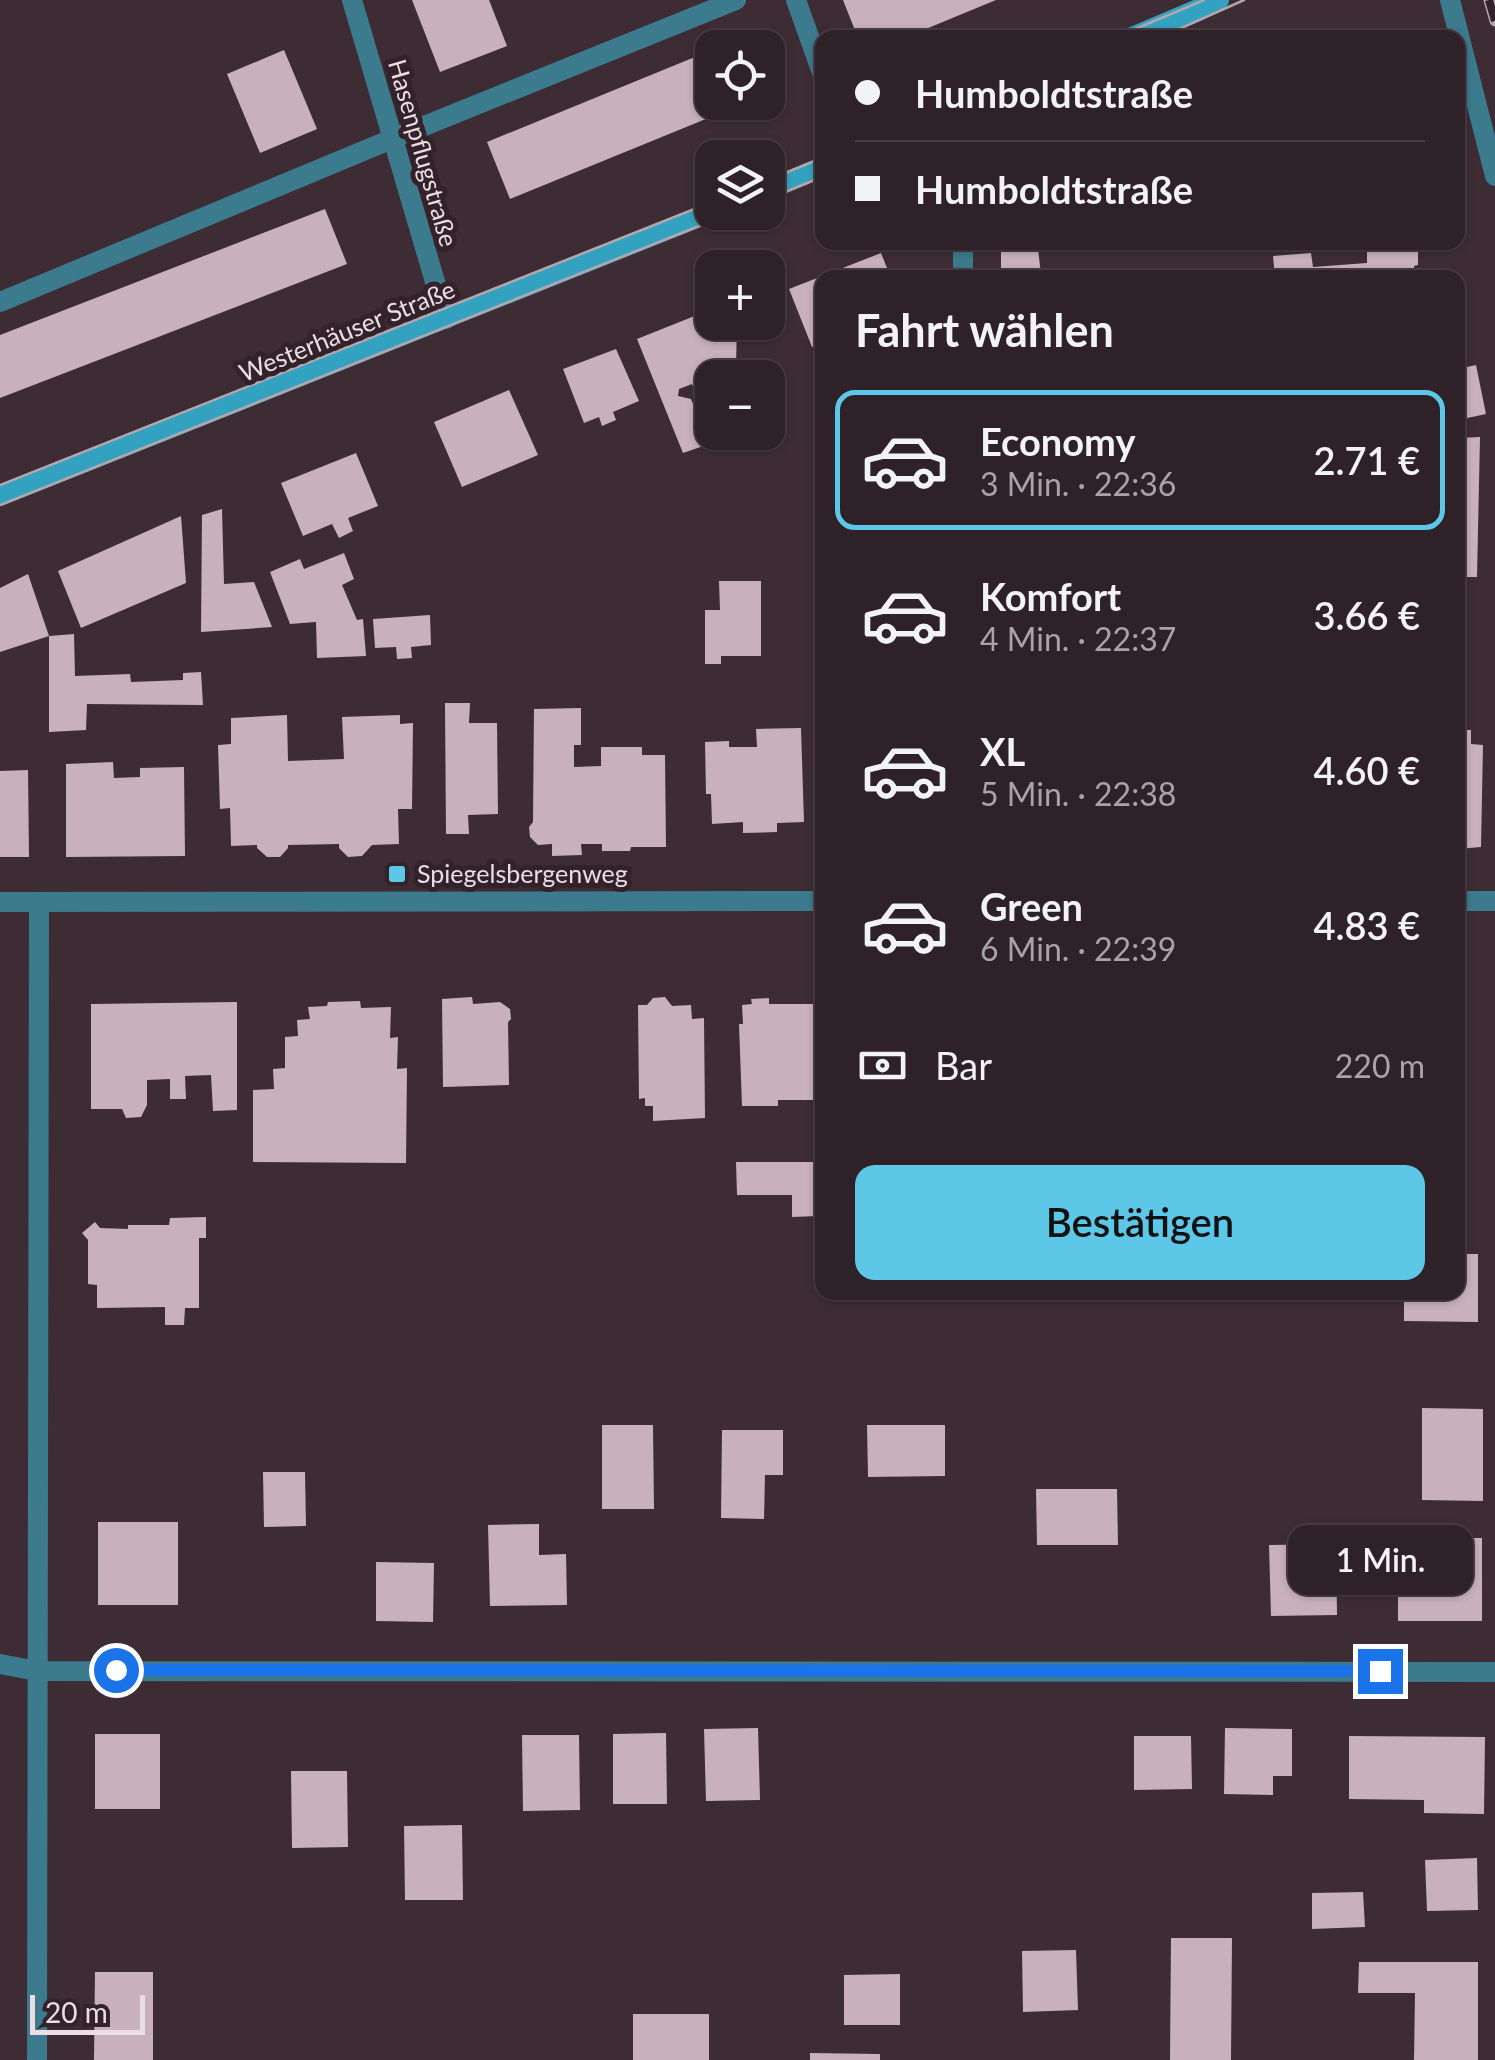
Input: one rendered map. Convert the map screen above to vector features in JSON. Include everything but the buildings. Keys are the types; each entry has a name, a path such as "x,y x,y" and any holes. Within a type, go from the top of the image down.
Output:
{"street":[{"name":"Hasenpflugstraße","path":"352,0 446,319"},
{"path":"0,302 736,0"},
{"path":"796,0 815,53"},
{"path":"1149,30 1219,0"},
{"path":"1450,0 1458,30"},
{"path":"1465,59 1495,176"},
{"path":"785,183 815,171"},
{"name":"Westerhäuser Straße","path":"0,496 695,219"},
{"path":"0,902 815,901"},
{"path":"1465,901 1495,901"},
{"path":"36,2060 39,902"},
{"path":"0,1664 37,1670 1495,1672"}],"tram line":[{"path":"1133,30 1204,0"},
{"path":"1177,30 1244,0"},
{"path":"785,173 815,161"},
{"path":"785,192 815,180"},
{"path":"0,485 695,209"},
{"path":"0,505 695,228"}],"railway":[{"path":"1489,0 1495,21"}],"place":[{"name":"Spiegelsbergenweg","path":"397,874"}],"route":[{"path":"116,1670 1380,1671"}]}
